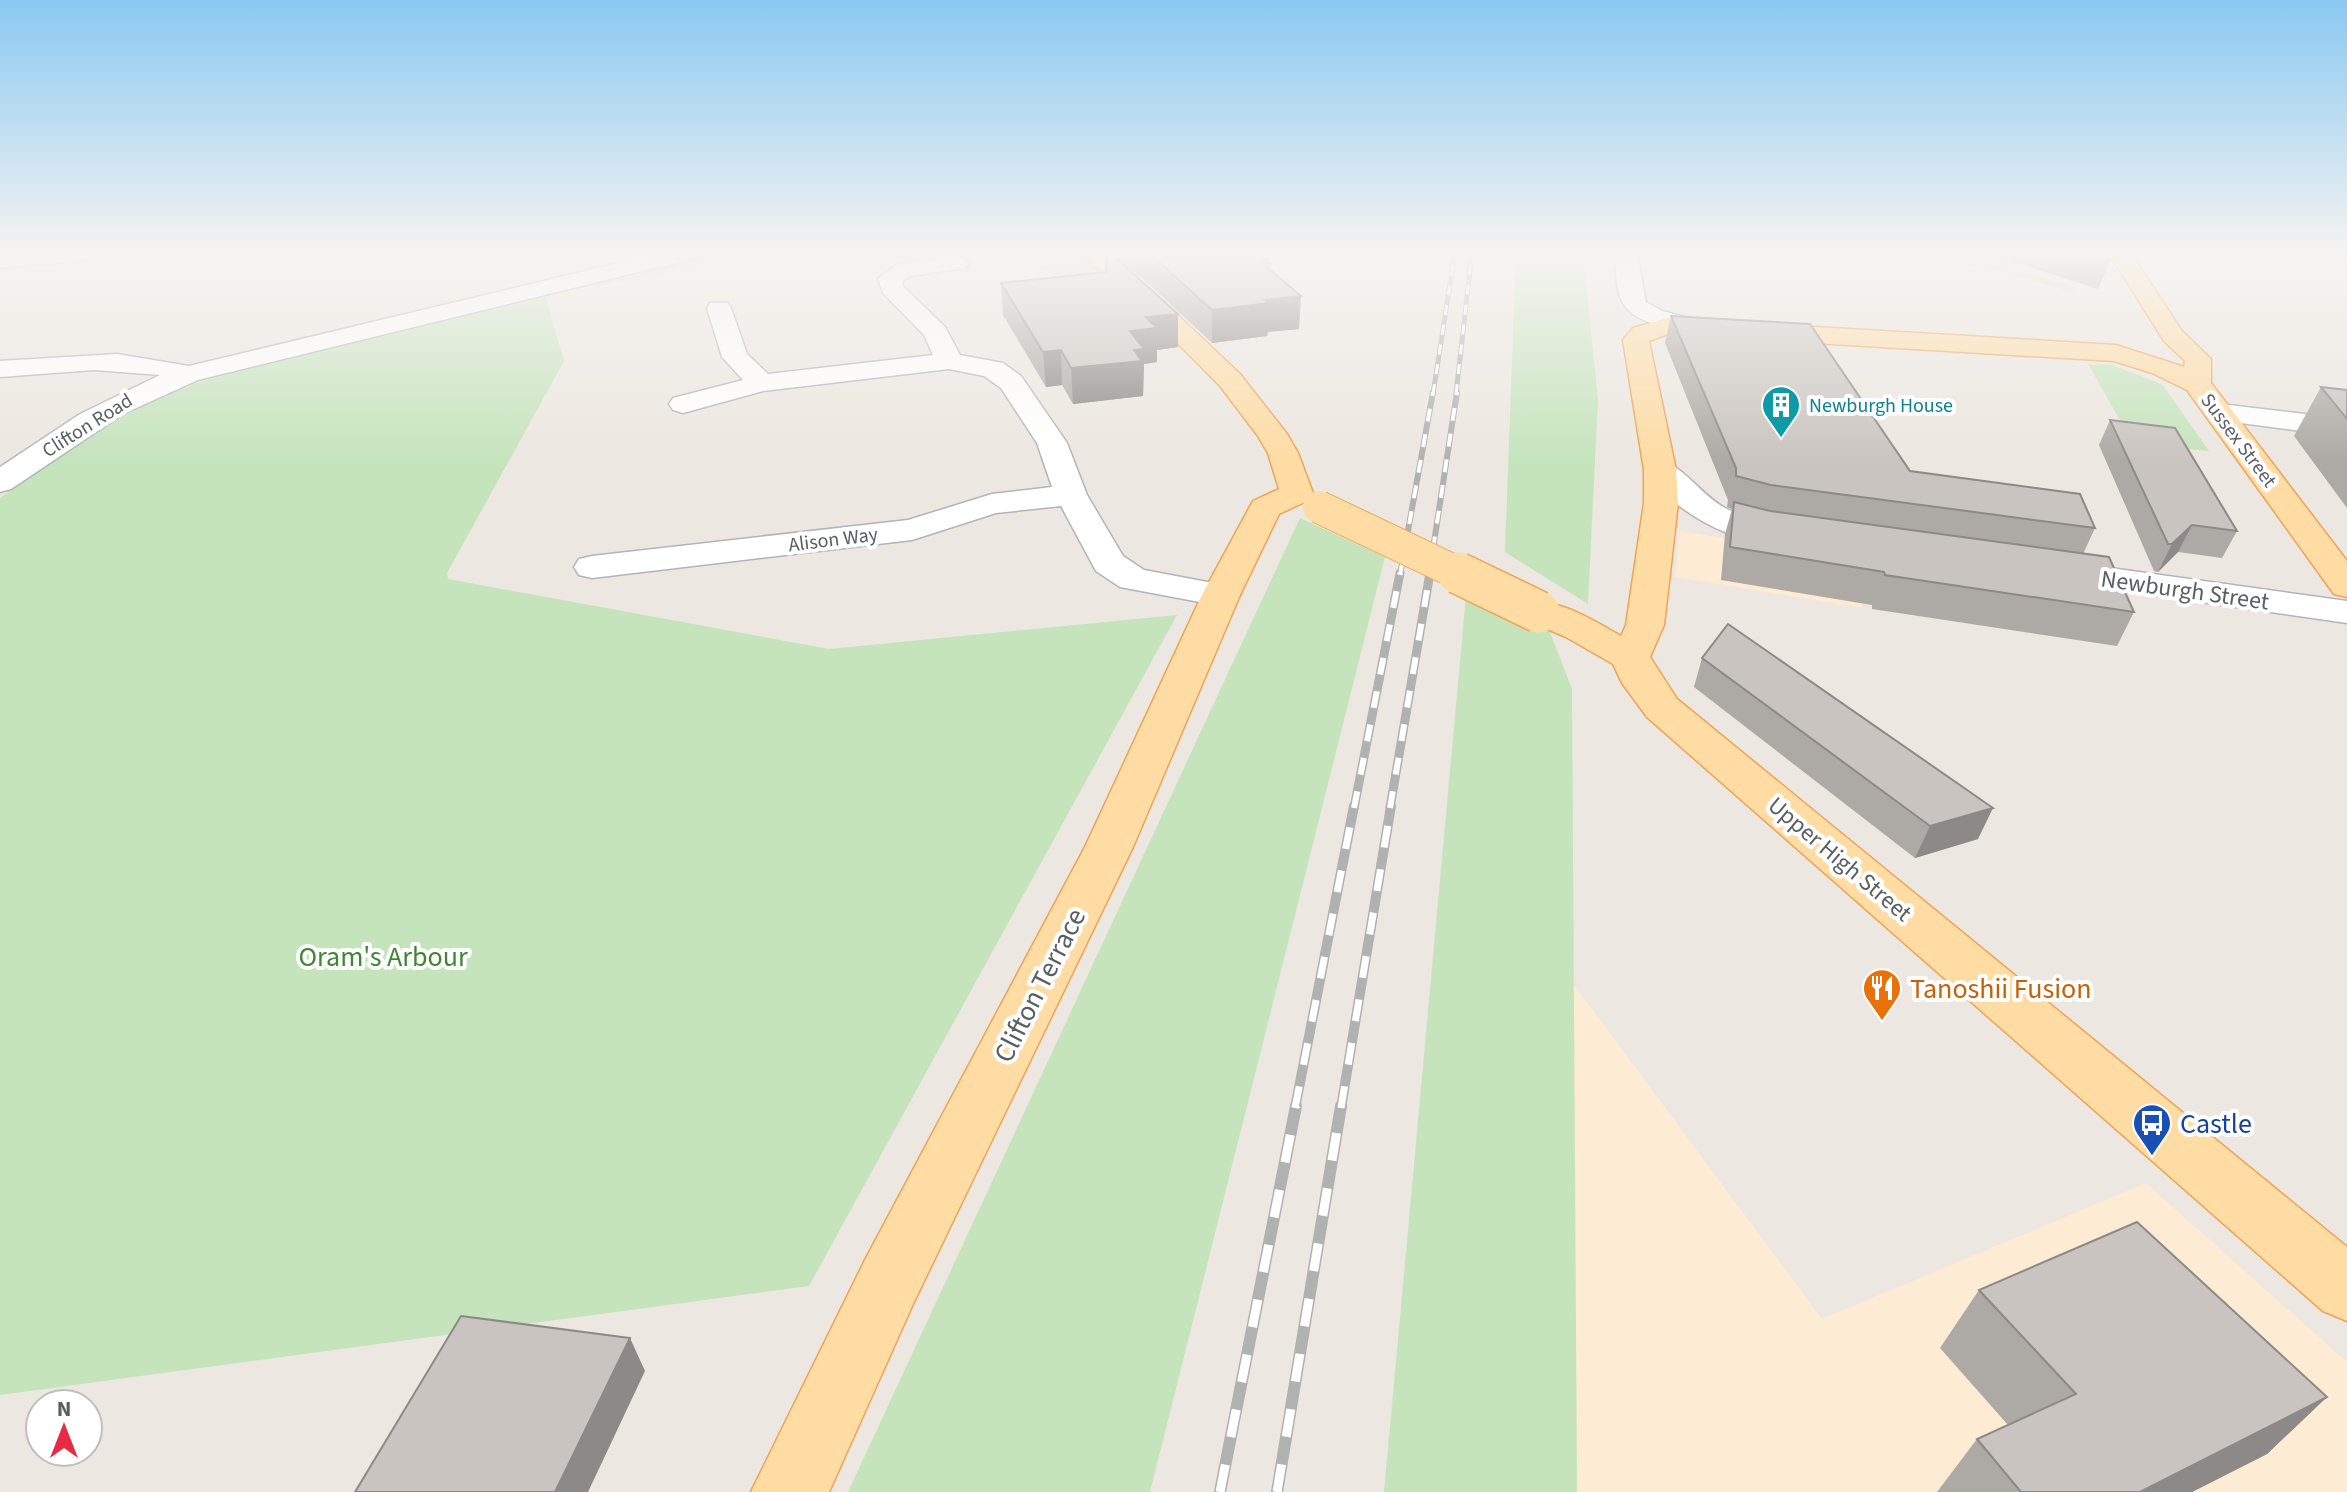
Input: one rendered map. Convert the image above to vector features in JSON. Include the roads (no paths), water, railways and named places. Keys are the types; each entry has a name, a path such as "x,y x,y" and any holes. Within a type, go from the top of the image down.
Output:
{"main road":[{"path":"1170,322 1230,380 1272,434 1308,500 1580,629 1630,657 1645,625 1661,503 1660,470 1636,340 1651,329 1688,325 2116,353 2162,367 2197,384"},
{"name":"Sussex Street","path":"2164,322 2173,336 2198,359 2197,384 2347,586"},
{"path":"2116,353 2173,336"},
{"name":"Clifton Terrace","path":"790,1492 896,1268 1109,847 1221,595 1265,508 1308,500"},
{"name":"Upper High Street","path":"1630,657 1643,683 1662,708 2347,1289"}],"street":[{"name":"Clifton Road","path":"0,482 88,419 126,398 189,374 405,322"},
{"path":"723,322 735,357 762,383"},
{"path":"925,322 936,332 949,361"},
{"path":"1621,322 1636,340"},
{"path":"1677,322 1688,325"},
{"path":"0,369 97,360 136,361 189,374"},
{"path":"683,404 762,383 949,361 993,369 1011,382 1052,443 1071,495 1109,563 1133,579 1221,595"},
{"path":"2220,413 2347,428"},
{"path":"1660,470 1694,506 1713,518 1761,530 1822,539"},
{"name":"Alison Way","path":"592,567 912,530 992,504 1071,495"},
{"name":"Newburgh Street","path":"2023,567 2347,612"}],"railway":[{"path":"1433,394 1444,322"},
{"path":"1456,394 1464,322"},
{"path":"1400,575 1433,392"},
{"path":"1429,575 1457,392"},
{"path":"1354,808 1400,573"},
{"path":"1390,808 1430,573"},
{"path":"1295,1108 1354,806"},
{"path":"1341,1108 1391,806"},
{"path":"1220,1492 1296,1106"},
{"path":"1277,1492 1341,1106"}],"place":[{"name":"Newburgh House","path":"1781,439"},
{"name":"Tanoshii Fusion","path":"1882,1022"},
{"name":"Castle","path":"2152,1157"}],"park label":[{"name":"Oram's Arbour","path":"383,956"}]}
